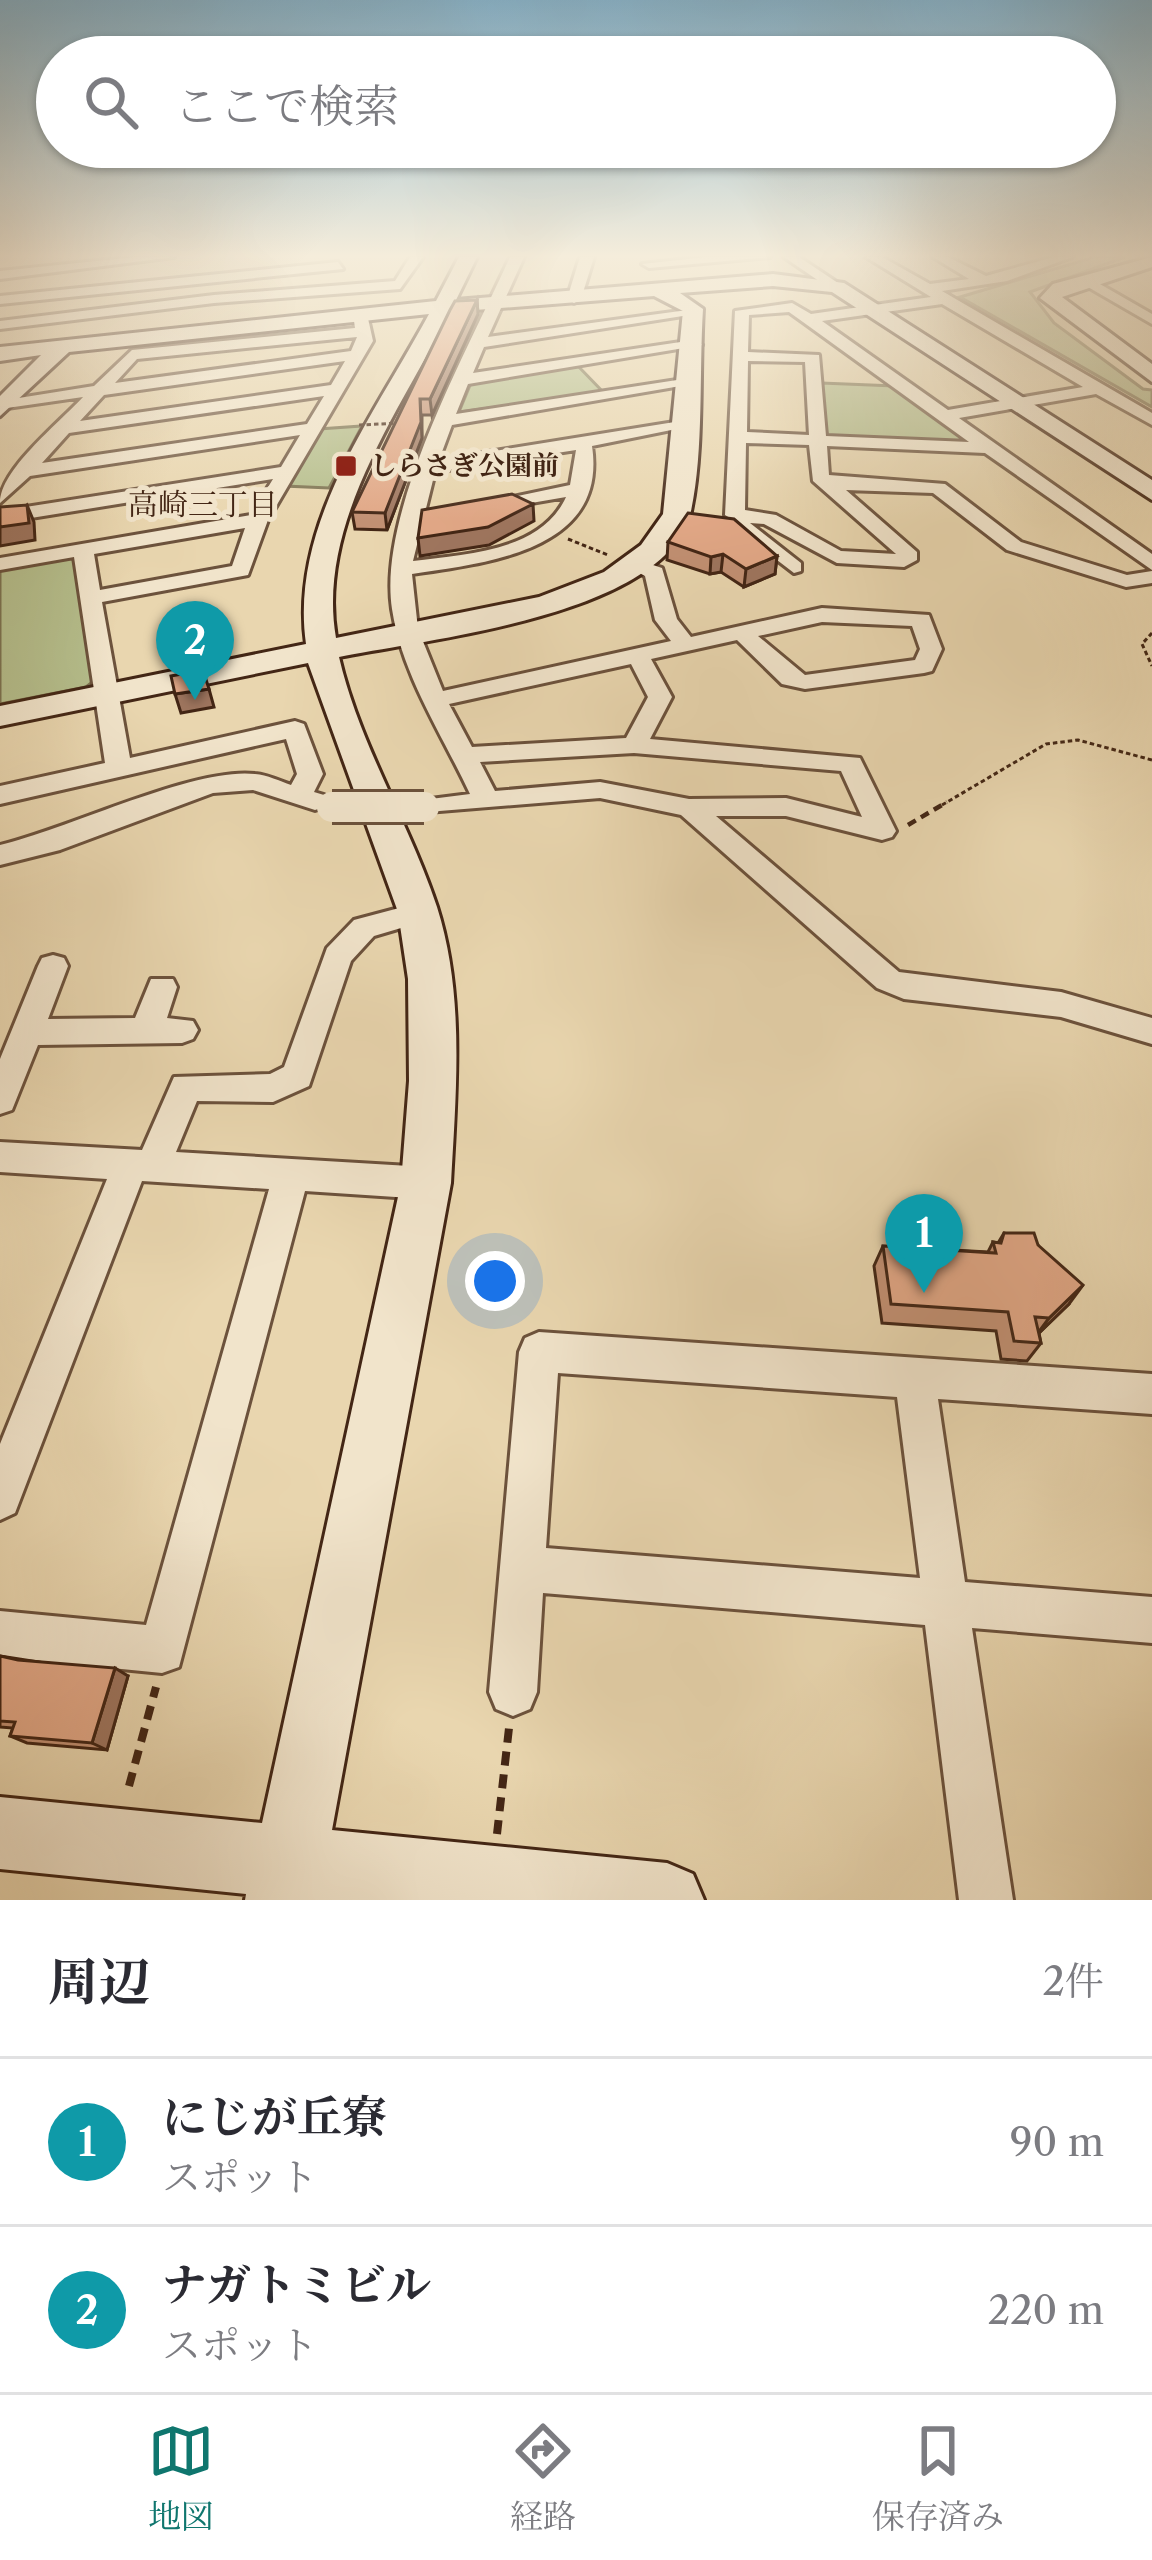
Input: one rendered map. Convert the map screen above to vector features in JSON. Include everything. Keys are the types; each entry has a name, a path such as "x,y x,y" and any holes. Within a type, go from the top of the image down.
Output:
{"street":[{"path":"0,353 59,346"},
{"path":"3,406 63,346"},
{"path":"0,496 132,355 199,346"},
{"path":"91,598 241,571 258,520 358,346"},
{"path":"285,1881 426,1184 434,1016 418,914 322,651 318,575 327,535 421,346"},
{"path":"480,346 429,467 400,569 408,633 486,799"},
{"path":"0,716 556,602 635,566 676,519 694,346 466,379"},
{"path":"740,346 740,356 736,515 769,519 837,557 904,561 910,556 820,476 813,358 740,356"},
{"path":"845,346 1152,564"},
{"path":"928,346 1152,492"},
{"path":"1024,346 1152,420"},
{"path":"1113,346 1152,375"},
{"path":"3,406 357,355"},
{"path":"448,420 690,383"},
{"path":"66,428 336,389"},
{"path":"944,416 1098,389"},
{"path":"429,467 687,425"},
{"path":"0,475 312,428"},
{"path":"738,437 989,448"},
{"path":"400,569 502,550 546,531 568,511 577,489 585,450 580,442"},
{"path":"0,517 284,472"},
{"path":"829,484 938,488 1014,546 1126,581 1152,578"},
{"path":"471,508 577,489"},
{"path":"676,519 748,528 794,567"},
{"path":"0,564 258,520"},
{"path":"1128,547 1152,542"},
{"path":"83,550 119,768"},
{"path":"635,566 655,572 666,620 686,645"},
{"path":"439,699 822,615 921,620 931,649 924,666 805,682 790,679 742,633"},
{"path":"634,746 661,697 638,656"},
{"path":"0,794 295,729 310,774 299,795"},
{"path":"465,755 634,746 851,764 882,831"},
{"path":"0,855 50,843 211,785 254,782 332,807 424,808 601,790 689,808 786,807 882,831"},
{"path":"689,808 904,988 1021,998 1123,1018 1152,1031"},
{"path":"0,1498 141,1166 186,1087 273,1088 297,1076 338,956 364,928 418,914"},
{"path":"0,1100 53,966"},
{"path":"147,1030 162,987"},
{"path":"27,1032 182,1030"},
{"path":"0,1157 426,1184"},
{"path":"0,1634 162,1650 291,1175"},
{"path":"513,1692 539,1352 1152,1394"},
{"path":"915,1378 986,1900"},
{"path":"522,1569 1152,1620"},
{"path":"0,1834 285,1881 667,1900"}],"path":[{"path":"359,425 401,422"},
{"path":"546,531 635,566"},
{"path":"1152,633 1142,644 1152,666"},
{"path":"882,831 900,830 1046,744 1078,740 1152,760"},
{"path":"129,1786 162,1666"},
{"path":"497,1834 513,1692"}],"green space":[{"path":"1045,346 1085,346 1143,389 1152,390 1152,407"},
{"path":"577,365 604,393 459,412 471,383"},
{"path":"821,383 895,386 972,441 833,438 827,435"},
{"path":"362,426 329,488 285,486 319,429"},
{"path":"68,555 75,558 95,680 86,687 0,704 0,567"}],"building":[{"path":"433,346 455,346 430,399 420,399 421,422 385,513 352,512"},
{"path":"512,494 533,504 488,527 418,538 422,510"},
{"path":"27,505 29,523 0,527 0,507"},
{"path":"688,513 734,519 777,556 746,569 723,554 711,557 668,542"},
{"path":"203,670 209,689 175,694 171,676"},
{"path":"1004,1233 1034,1233 1038,1245 1083,1285 1049,1318 1035,1317 1041,1343 1014,1341 1008,1312 891,1304 883,1246 996,1253 993,1242 1001,1243"},
{"path":"0,1656 115,1668 92,1743 10,1736 15,1722 0,1721"}],"place":[{"name":"しらさぎ公園前","path":"346,466"},
{"name":"ナガトミビル","path":"195,700"},
{"name":"にじが丘寮","path":"924,1293"}],"district":[{"name":"高崎三丁目","path":"203,505"}]}
